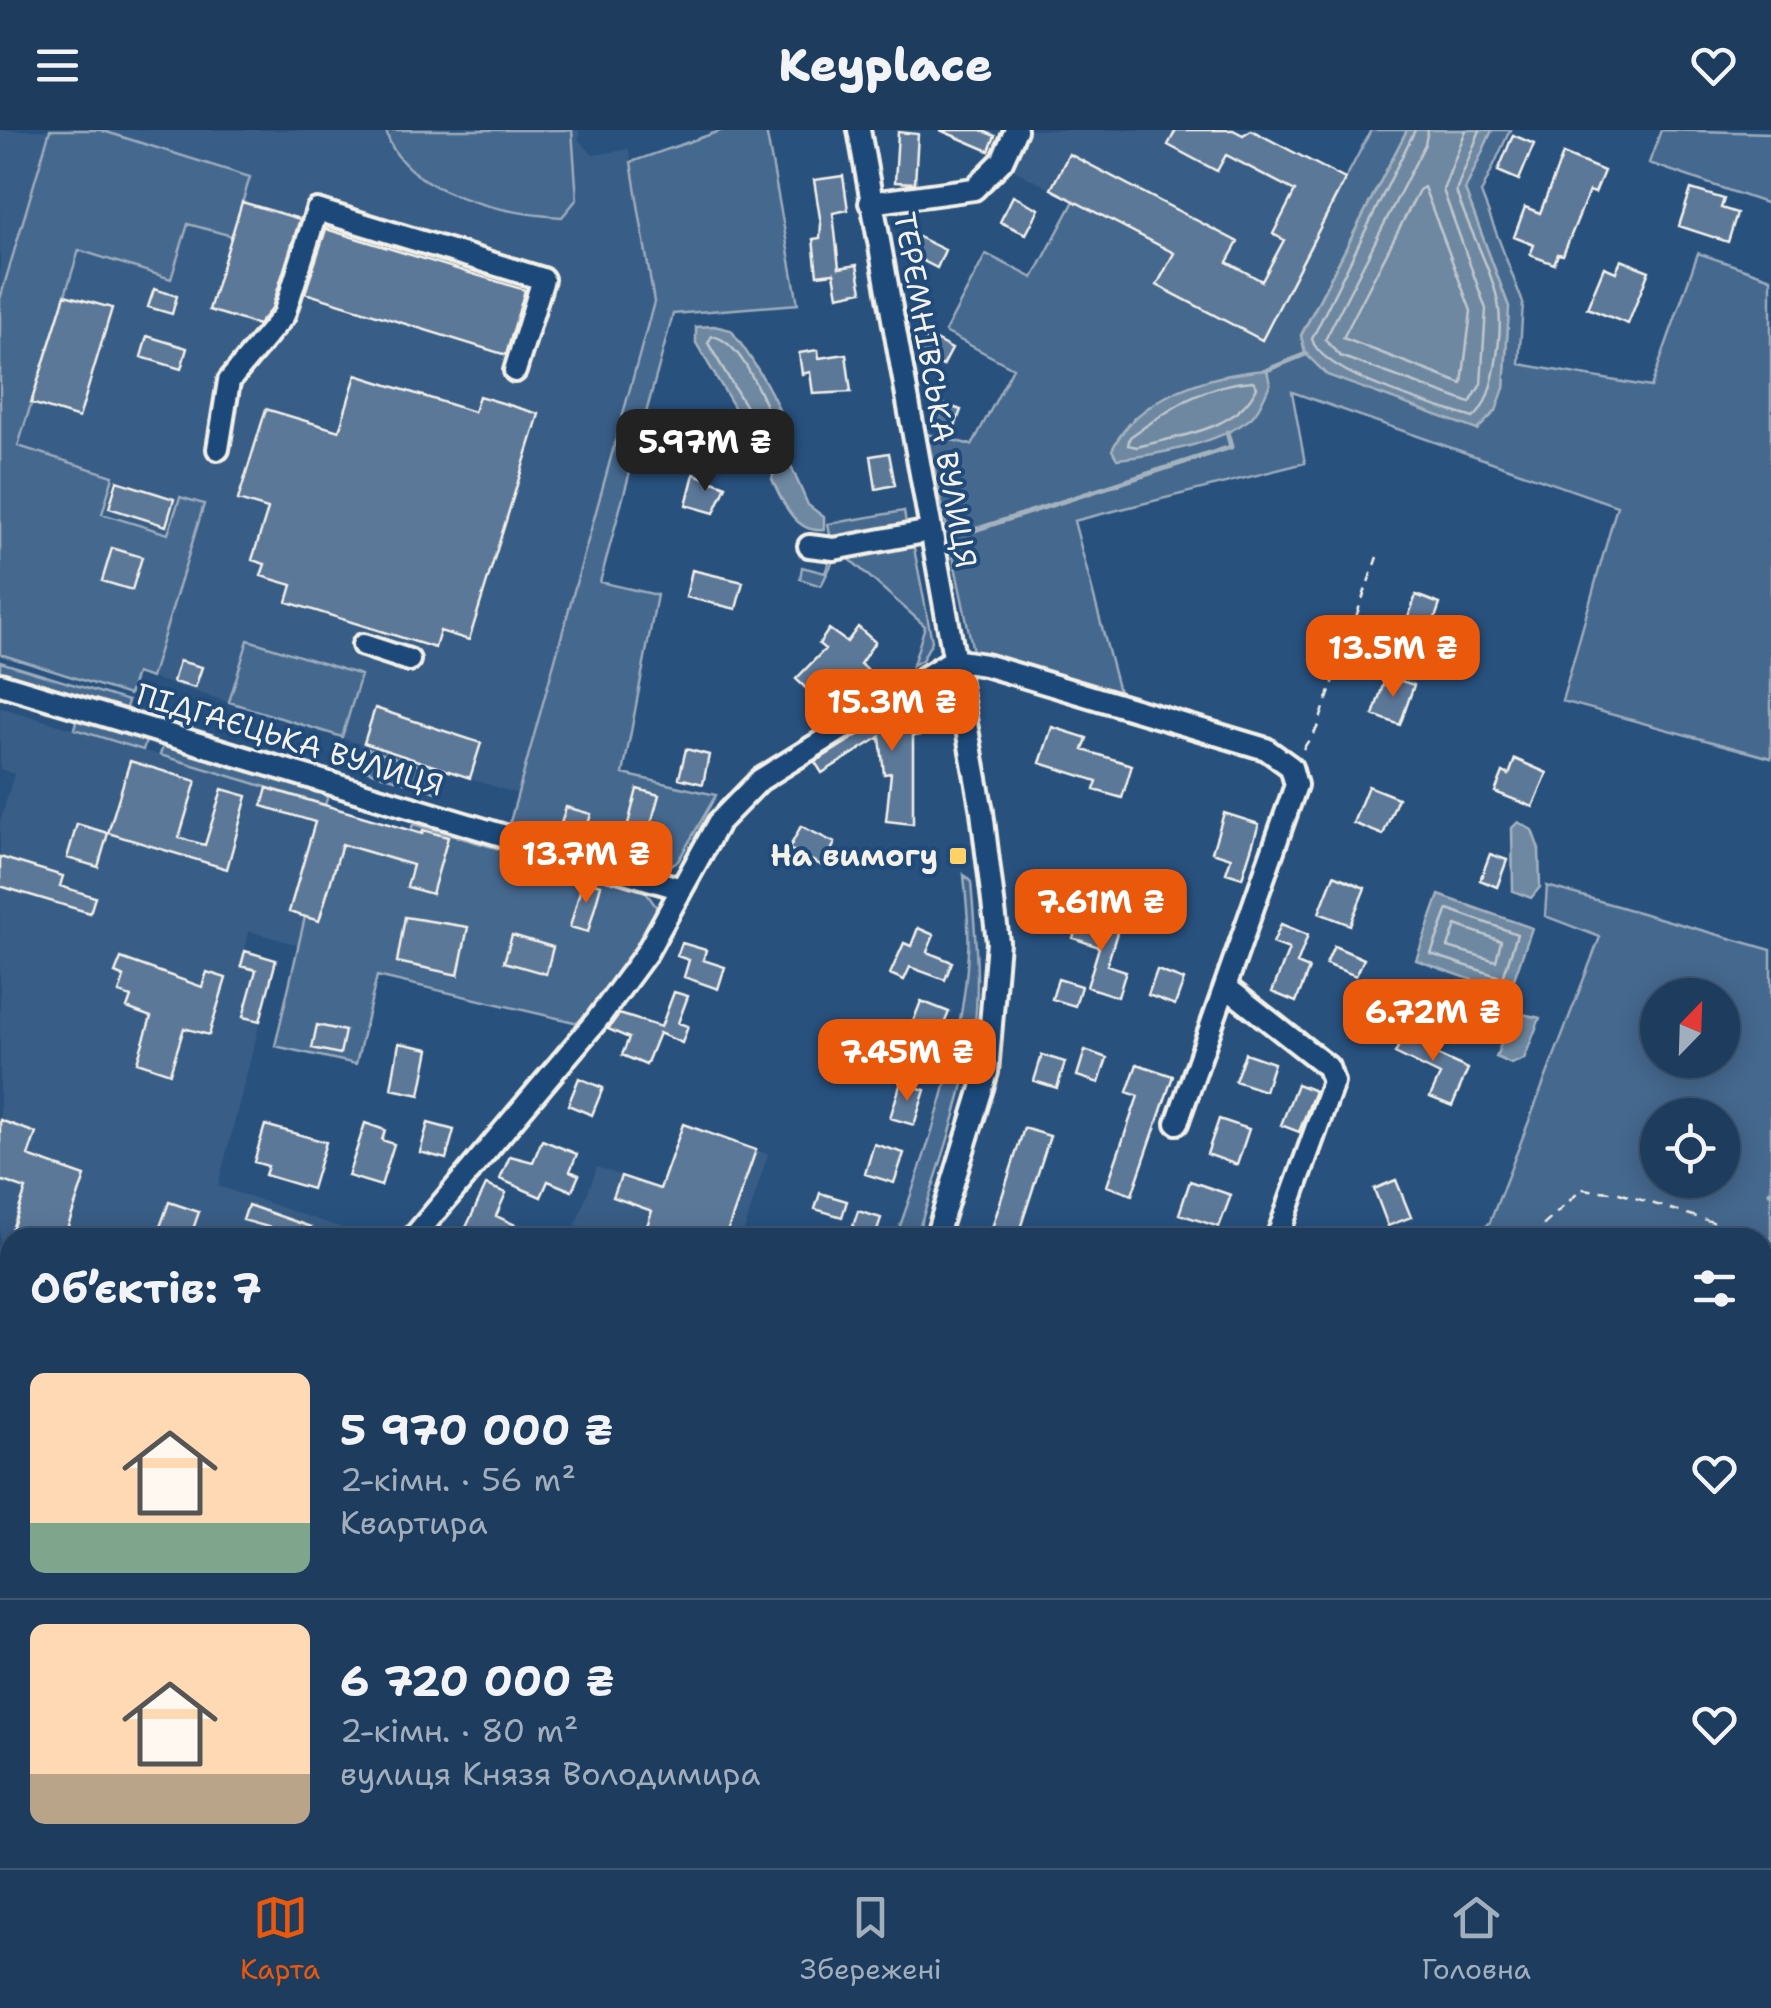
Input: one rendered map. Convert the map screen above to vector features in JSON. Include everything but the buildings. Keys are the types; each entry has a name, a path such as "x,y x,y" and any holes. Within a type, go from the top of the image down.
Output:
{"street":[{"name":"ТЕРЕМНІВСЬКА ВУЛИЦЯ","path":"859,130 982,812 998,942 987,1072 939,1228"},
{"path":"870,203 974,189 1002,162 1016,130"},
{"path":"218,450 229,381 284,316 316,210 543,279 515,371"},
{"path":"809,546 834,548 930,531"},
{"path":"363,645 409,660"},
{"path":"421,1228 598,1020 647,952 678,888 718,822 760,780 953,660 985,665 1266,749 1292,767 1296,786 1177,1123"},
{"name":"ПІДГАЄЦЬКА ВУЛИЦЯ","path":"0,684 678,888"},
{"path":"1226,987 1328,1067 1333,1082 1280,1228"}],"path":[{"path":"1292,767 1317,728 1378,557"},
{"path":"1541,1228 1582,1189 1619,1193 1732,1228"}],"shaded area":[{"path":"0,130 579,130 579,140 593,155 629,149 654,302 518,794 136,673 129,695 0,654"},
{"path":"50,130 100,130 250,177 232,236 188,224 171,279 79,250 18,446 113,476 102,514 168,534 180,497 204,504 151,678 136,673 129,695 0,654 0,299"},
{"path":"386,130 572,130 577,199 562,217 513,211 459,196 412,170 395,152"},
{"path":"723,130 766,130 798,304 673,314 600,582 657,595 623,774 716,795 678,861 668,866 647,864 510,822 654,302 631,162"},
{"path":"1027,130 1233,130 1243,135 1251,130 1345,179 1262,340 1157,285 1173,253 1010,168"},
{"path":"1371,130 1407,130 1301,335 1305,354 1504,388 1509,307 1465,190 1492,130 1510,130 1481,193 1523,303 1519,364 1651,387 1698,253 1771,278 1771,758 1562,701 1617,506 1292,392 1305,463 1074,521 1119,692 973,651 927,434 972,445 1013,368 945,332 986,254 1033,278 1074,201 1174,253 1158,286 1262,339"},
{"path":"1661,130 1771,133 1771,205 1649,163"},
{"path":"904,511 907,530 839,543 807,540 808,536 830,535 828,524"},
{"path":"912,538 932,641 922,660 913,665 925,626 845,555 836,555 821,586 800,579 802,567 825,573 833,551"},
{"path":"248,640 361,675 342,737 229,702"},
{"path":"0,662 128,701 125,711 0,673"},
{"path":"0,707 267,788 262,806 346,831 319,921 305,918 298,945 249,931 245,951 276,960 218,1186 342,1228 0,1228 0,822 14,774 0,769"},
{"path":"77,717 147,738 143,750 74,729"},
{"path":"164,743 329,793 325,805 160,755"},
{"path":"362,747 442,773 436,792 356,767"},
{"path":"413,824 645,891 657,908 640,948 583,1024 377,976 356,1064 275,1046 305,917 319,920 342,844 401,862"},
{"path":"964,875 971,882 976,940 973,1037 941,1163 919,1228 899,1228 952,1060 965,987"},
{"path":"1547,886 1771,950 1771,1228 1485,1228 1600,937 1545,916"},
{"path":"683,1124 768,1154 745,1228 575,1228 597,1167 660,1189"}],"water":[{"path":"1407,130 1492,130 1465,190 1509,307 1504,388 1496,411 1477,430 1327,375 1306,354 1301,336"},
{"path":"696,327 731,330 758,370 775,400 790,446 762,454 696,343"},
{"path":"1267,370 1270,384 1257,411 1222,435 1150,455 1117,459 1112,450 1139,415 1178,391 1223,376"},
{"path":"791,466 808,505 824,517 824,530 805,527 797,521 780,497 772,479 774,471"},
{"path":"1518,822 1532,830 1539,849 1540,887 1531,898 1513,891 1512,828"},
{"path":"1439,895 1532,928 1509,993 1416,960"},
{"path":"1518,1013 1540,1018 1524,1059 1511,1064 1496,1057 1509,1021"}],"waterway":[{"path":"1267,370 1306,354"},
{"path":"962,534 1231,447 1227,432"}],"place":[{"name":"На вимогу","path":"958,856"}]}
